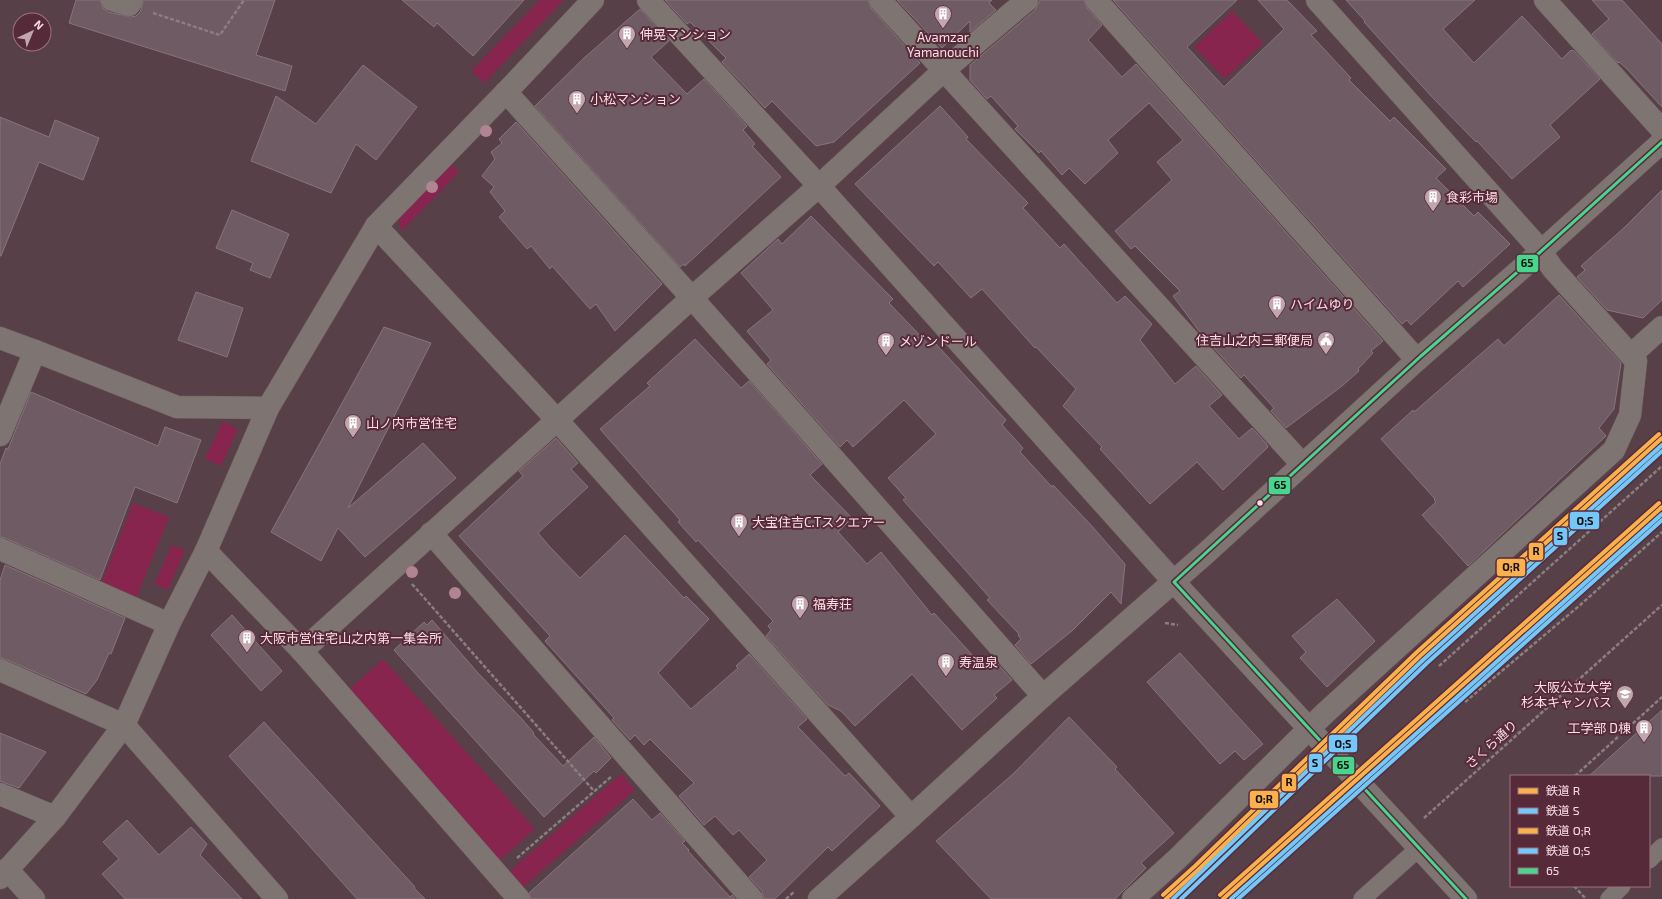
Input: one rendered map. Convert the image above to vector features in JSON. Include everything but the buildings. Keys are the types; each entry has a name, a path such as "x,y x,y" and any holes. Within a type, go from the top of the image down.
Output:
{"street":[{"path":"34,899 4,874 55,817 124,725 169,624 206,551 268,408 376,226 593,0"},
{"path":"648,0 819,186 1174,582 1466,899"},
{"path":"880,0 1302,464"},
{"path":"302,651 556,420 819,186 943,71 1027,0"},
{"path":"1096,0 1417,360"},
{"path":"1133,899 1177,859 1309,729 1614,450 1630,415 1636,361 1553,269 1541,251 1317,0"},
{"path":"1546,0 1662,130"},
{"path":"506,92 692,298 1043,696"},
{"path":"819,899 1043,696 1174,582 1417,360 1662,142"},
{"path":"376,226 556,420 911,817"},
{"path":"1631,355 1662,327"},
{"path":"0,338 177,407 268,408"},
{"path":"0,435 35,351"},
{"path":"431,533 752,899"},
{"path":"0,549 169,624"},
{"path":"206,551 302,651 519,899"},
{"path":"0,670 124,725 277,899"},
{"path":"0,794 55,817"}],"lane":[{"path":"1362,899 1412,841"},
{"path":"1650,859 1662,848"},
{"path":"1609,899 1621,887"}],"path":[{"path":"124,2 220,35 244,0"},
{"path":"1439,666 1662,466"},
{"path":"1466,702 1579,606 1662,532"},
{"path":"411,583 594,791"},
{"name":"さくら通り","path":"1412,841 1662,605"},
{"path":"1576,775 1662,697"},
{"path":"498,875 612,775"},
{"path":"1575,887 1587,899"}],"shaded area":[{"path":"540,0 564,0 484,83 471,71"},
{"path":"1232,11 1263,43 1225,79 1194,47"},
{"path":"447,160 459,172 402,231 399,223 399,214"},
{"path":"223,421 238,429 221,466 205,459"},
{"path":"133,503 169,517 135,601 100,587"},
{"path":"172,545 185,550 168,590 154,584"},
{"path":"383,659 535,829 498,862 347,691"},
{"path":"621,774 635,790 520,890 506,874"}],"rail line":[{"name":"O;R","path":"1163,895 1417,652 1659,434"},
{"name":"R","path":"1166,899 1420,656 1662,438"},
{"name":"S","path":"1173,899 1423,660 1662,445"},
{"name":"O;S","path":"1181,899 1427,663 1662,451"},
{"name":"O;R","path":"1220,895 1659,503"},
{"name":"R","path":"1223,899 1662,507"},
{"name":"S","path":"1231,899 1662,514"},
{"name":"O;S","path":"1238,899 1662,520"}],"transit line":[{"name":"65","path":"1466,899 1174,582 1421,356 1537,255 1662,142"}],"place":[{"name":"Avamzar Yamanouchi","path":"943,29"},
{"name":"伸晃マンション","path":"627,49"},
{"name":"小松マンション","path":"577,114"},
{"name":"食彩市場","path":"1433,212"},
{"name":"ハイムゆり","path":"1277,319"},
{"name":"住吉山之内三郵便局","path":"1326,355"},
{"name":"メゾンドール","path":"886,356"},
{"name":"山ノ内市営住宅","path":"353,438"},
{"name":"大宝住吉C.Tスクエアー","path":"739,537"},
{"name":"福寿荘","path":"800,619"},
{"name":"大阪市営住宅山之内第一集会所","path":"247,653"},
{"name":"寿温泉","path":"946,677"},
{"name":"大阪公立大学 杉本キャンパス","path":"1625,709"},
{"name":"工学部 D棟","path":"1644,743"}]}
